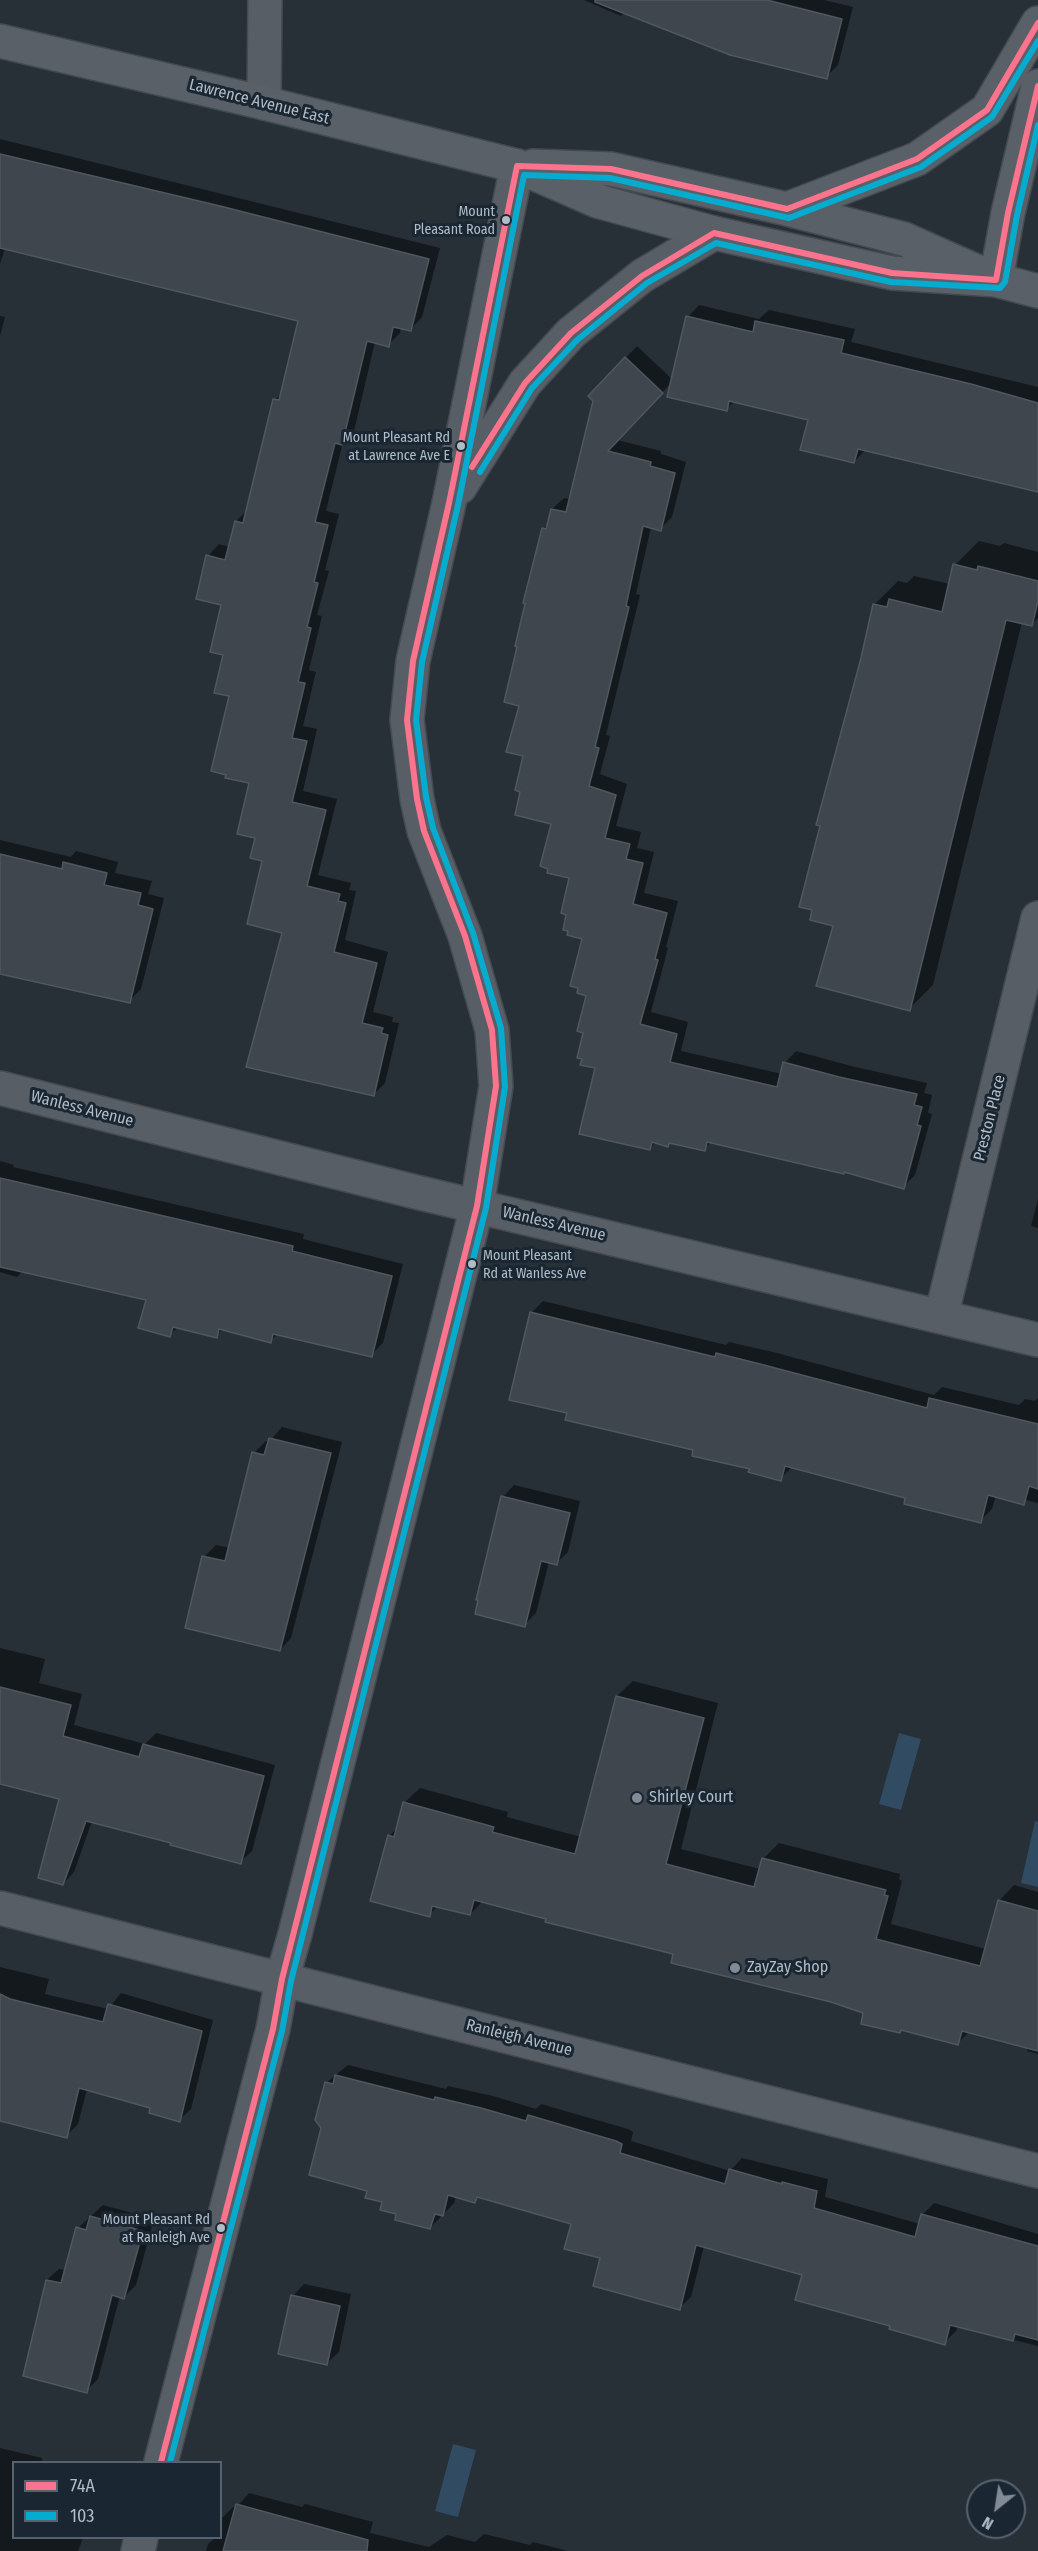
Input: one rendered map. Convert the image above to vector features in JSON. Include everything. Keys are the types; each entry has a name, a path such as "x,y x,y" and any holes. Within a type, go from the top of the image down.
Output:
{"main road":[{"path":"787,209 917,159 987,110 1038,23"},
{"name":"Lawrence Avenue East","path":"0,41 517,166 597,201 714,233 892,273 996,280"},
{"path":"996,280 1008,213 1038,86"},
{"name":"Lawrence Avenue East","path":"517,166 610,169 787,209 904,239 996,280 1038,291"}],"street":[{"path":"264,103 265,0"},
{"path":"162,2461 273,2030 282,1979 477,1206 496,1086 492,1030 465,936 424,831 417,799 407,720 413,661 449,503 517,166"},
{"path":"449,503 525,383 571,333 642,276 714,233"},
{"name":"Preston Place","path":"941,1317 1038,918"},
{"name":"Wanless Avenue","path":"0,1088 477,1206 1038,1340"},
{"name":"Ranleigh Avenue","path":"0,1908 1038,2171"}],"water":[{"path":"899,1733 921,1739 901,1810 879,1804"},
{"path":"1035,1821 1038,1822 1038,1887 1021,1883"},
{"path":"453,2444 476,2450 458,2517 435,2511"}],"building":[{"path":"595,0 767,0 842,19 827,79 730,55 595,2"},
{"path":"0,154 429,259 411,331 393,327 389,347 367,341 342,445 335,443 315,522 328,525 314,582 318,583 307,627 311,628 298,682 305,683 292,738 307,741 292,802 326,810 307,886 340,894 338,901 346,903 334,952 377,963 362,1023 383,1028 381,1033 388,1035 374,1096 246,1067 282,933 247,924 262,861 250,858 255,838 237,834 249,783 225,778 226,775 211,771 229,696 214,693 223,655 210,652 221,605 196,599 206,555 225,560 235,521 243,523 273,399 279,400 298,321 0,248"},
{"path":"686,316 753,332 755,321 844,340 841,353 971,384 1038,403 1038,492 858,449 854,463 800,450 808,420 729,401 727,411 667,397"},
{"path":"625,357 663,393 608,451 651,462 650,466 675,473 661,531 643,526 626,606 629,607 595,747 599,748 589,786 616,795 605,838 630,844 626,859 643,863 633,904 667,913 655,959 658,960 640,1024 677,1034 670,1062 777,1087 783,1062 917,1094 914,1105 922,1107 917,1125 921,1126 904,1189 844,1172 844,1174 707,1142 705,1151 669,1143 668,1147 652,1142 650,1150 579,1134 595,1068 580,1065 582,1059 577,1058 583,1033 577,1031 586,996 577,993 578,988 570,986 582,939 567,935 568,931 563,930 566,915 561,913 569,878 547,873 548,869 540,866 551,824 515,815 520,792 515,790 523,756 506,752 519,706 504,702 517,647 515,646 525,604 523,603 542,528 546,529 551,509 566,512 593,401 588,396"},
{"path":"953,564 977,570 978,566 1038,581 1038,601 1032,626 1006,620 910,1011 816,986 833,926 810,920 812,910 799,907 820,826 816,825 861,658 873,604 887,607 889,599 942,612"},
{"path":"0,854 62,869 63,862 107,873 104,885 141,893 138,905 153,909 130,1003 0,974"},
{"path":"0,1178 293,1246 292,1251 392,1276 372,1357 273,1334 271,1343 219,1329 217,1338 173,1327 170,1337 138,1328 146,1300 0,1267"},
{"path":"530,1312 715,1357 716,1353 927,1408 929,1398 1038,1424 1038,1489 1029,1486 1024,1505 988,1495 981,1523 904,1504 905,1498 785,1466 781,1481 748,1472 750,1469 692,1456 693,1450 565,1420 567,1413 509,1400"},
{"path":"269,1438 331,1453 280,1651 185,1628 202,1556 225,1561 252,1452 264,1455"},
{"path":"501,1496 570,1513 557,1565 541,1561 525,1627 475,1614 478,1600 476,1600"},
{"path":"0,1687 71,1705 63,1736 139,1757 143,1744 264,1776 241,1864 86,1821 63,1885 38,1878 59,1799 0,1784"},
{"path":"616,1696 704,1718 666,1864 754,1887 762,1858 886,1890 884,1895 888,1896 876,1939 980,1966 998,1900 1038,1911 1038,2051 962,2031 958,2045 901,2030 900,2033 861,2024 863,2013 831,2002 671,1963 673,1954 545,1922 546,1919 474,1900 470,1915 432,1906 430,1917 370,1901 388,1835 394,1837 403,1802 494,1827 492,1832 575,1854"},
{"path":"0,1994 10,1999 103,2022 108,2004 202,2031 180,2122 149,2113 150,2108 79,2088 67,2138 0,2121"},
{"path":"335,2075 434,2100 435,2097 481,2108 526,2121 528,2115 616,2141 622,2144 620,2153 725,2184 729,2169 817,2191 814,2208 915,2237 921,2214 1038,2246 1038,2340 1015,2334 1013,2341 950,2325 945,2345 889,2329 890,2326 795,2300 802,2275 696,2245 680,2310 593,2286 600,2258 564,2249 571,2224 477,2197 475,2203 448,2195 443,2216 435,2214 430,2229 395,2220 396,2214 380,2210 382,2202 365,2198 367,2191 309,2175 321,2128 315,2120 325,2082 333,2084"},
{"path":"90,2216 143,2231 124,2299 112,2295 87,2393 23,2376 46,2280 61,2283 76,2227 86,2230"},
{"path":"291,2295 340,2306 327,2365 278,2354"},
{"path":"236,2504 368,2540 367,2551 223,2551"}],"transit line":[{"name":"74A","path":"161,2461 273,2029 282,1979 477,1206 496,1086 492,1030 465,936 424,831 417,799 407,720 413,661 449,503 517,166 611,169 787,209 917,159 987,110 1038,23"},
{"name":"103","path":"170,2461 282,2031 291,1981 486,1208 505,1087 501,1028 473,933 433,828 426,797 416,720 422,662 458,505 524,175 610,178 789,218 921,167 992,117 1038,41"},
{"name":"74A","path":"472,467 525,383 571,333 642,276 714,233 892,273 996,280 1008,213 1038,86"},
{"name":"103","path":"480,472 532,388 577,340 647,283 716,243 891,282 1000,288 1005,282 1017,215 1038,125"}],"place":[{"name":"Mount Pleasant Road","path":"506,220"},
{"name":"Mount Pleasant Rd at Lawrence Ave E","path":"461,446"},
{"name":"Mount Pleasant Rd at Wanless Ave","path":"472,1264"},
{"name":"Shirley Court","path":"637,1798"},
{"name":"ZayZay Shop","path":"735,1968"},
{"name":"Mount Pleasant Rd at Ranleigh Ave","path":"221,2228"}]}
